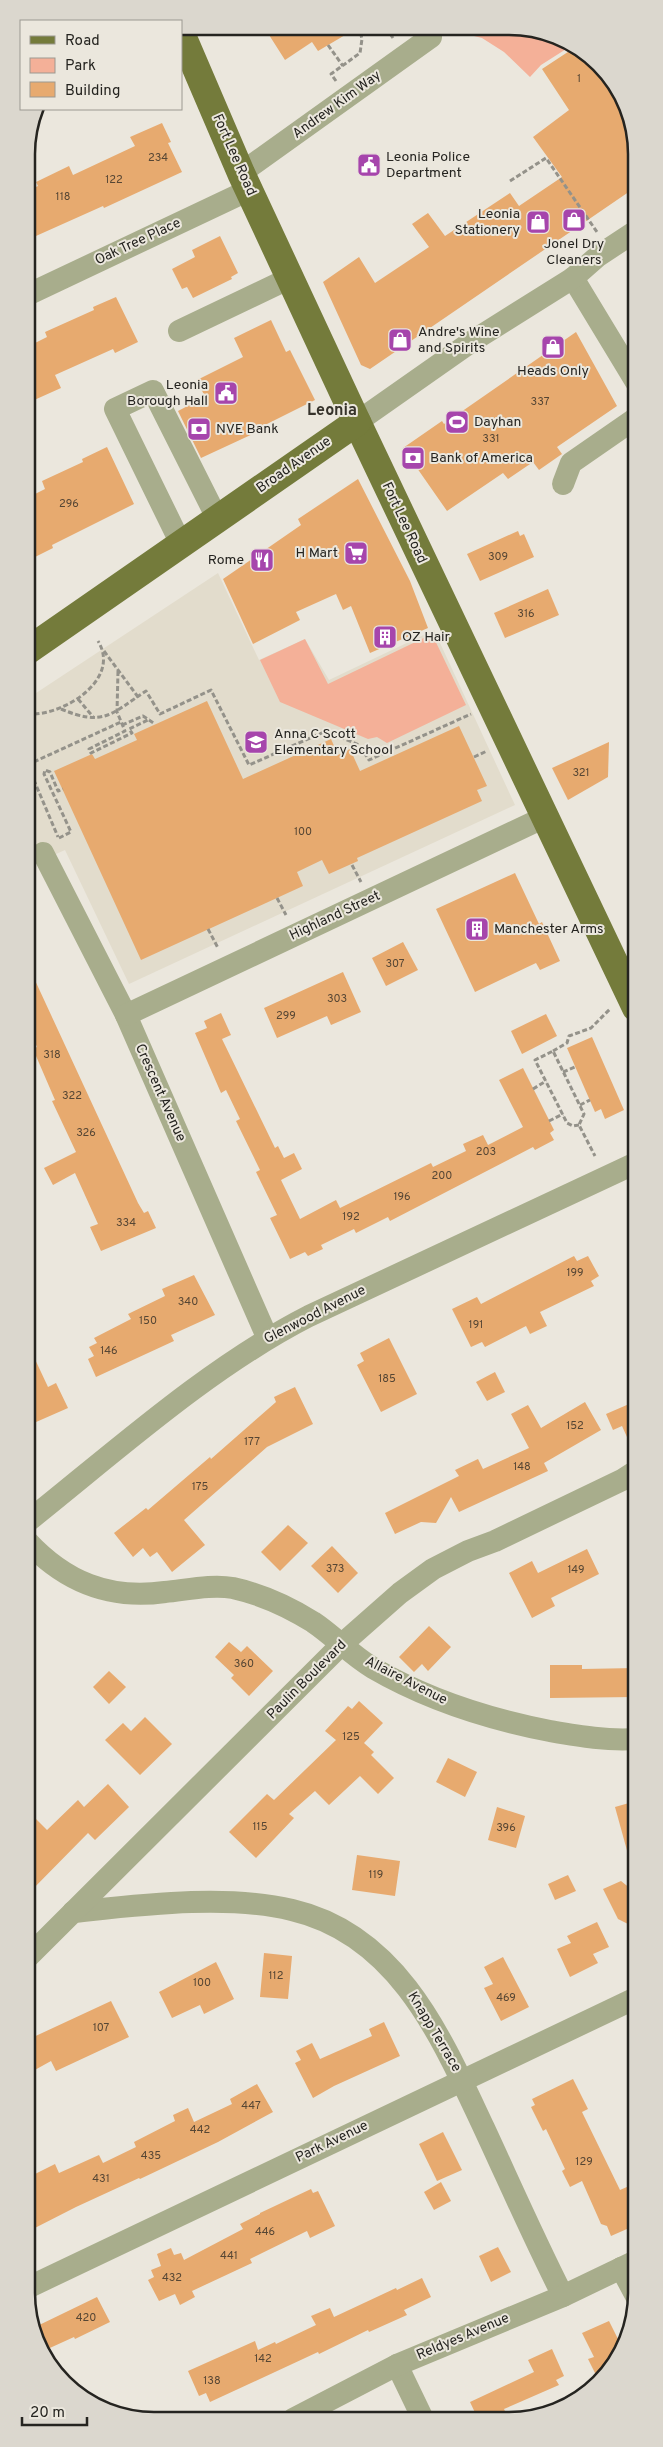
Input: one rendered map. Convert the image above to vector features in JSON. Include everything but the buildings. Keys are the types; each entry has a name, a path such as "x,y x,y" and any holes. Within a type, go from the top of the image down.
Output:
{"main road":[{"name":"Fort Lee Road","path":"182,35 245,182 545,817 626,1006"},
{"name":"Broad Avenue","path":"35,645 357,422"}],"street":[{"name":"Andrew Kim Way","path":"245,182 431,37"},
{"name":"Oak Tree Place","path":"35,291 245,182"},
{"name":"Broad Avenue","path":"357,422 471,342 573,278 628,236"},
{"path":"179,331 290,278"},
{"path":"573,278 628,369"},
{"path":"181,544 116,409 153,391 217,518"},
{"path":"563,484 571,463 628,424"},
{"name":"Highland Street","path":"126,1016 545,817"},
{"name":"Crescent Avenue","path":"51,846 267,1338"},
{"name":"Glenwood Avenue","path":"35,1516 172,1407 267,1338 309,1316 628,1167"},
{"name":"Paulin Boulevard","path":"35,1950 341,1645 400,1593 432,1569 468,1550 495,1540 628,1476"},
{"name":"Allaire Avenue","path":"35,1549 45,1560 90,1586 114,1593 152,1594 197,1588 232,1588 267,1598 313,1622 372,1668 419,1691 469,1712 511,1724 561,1733 613,1741 628,1740"},
{"name":"Knapp Terrace","path":"73,1912 138,1905 242,1902 293,1910 322,1920 353,1937 384,1961 405,1983 425,2012 462,2080 563,2296"},
{"name":"Park Avenue","path":"35,2284 628,2002"},
{"name":"Reldyes Avenue","path":"306,2412 397,2365 563,2296 628,2265"},
{"path":"397,2365 420,2412"}],"path":[{"path":"331,74 360,53 361,35"},
{"path":"328,45 343,66"},
{"path":"510,181 546,158 609,249"},
{"path":"98,641 138,697"},
{"path":"35,714 48,713 61,709 78,699 96,680 102,668 105,658 103,649"},
{"path":"118,670 117,712 125,731 89,749 91,753 132,733 130,729 148,720"},
{"path":"61,709 94,718 117,712 146,691 160,714 211,690 249,765 326,731 359,745 369,760 474,712 478,719"},
{"path":"78,699 94,718"},
{"path":"35,762 122,723 143,716 155,724"},
{"path":"148,720 150,726"},
{"path":"51,846 71,832 44,774 45,770 50,772 58,790 63,789"},
{"path":"352,865 361,882"},
{"path":"277,898 288,918"},
{"path":"208,929 219,951"},
{"path":"580,1125 573,1126 567,1123 535,1060 567,1043 569,1036 591,1028 626,1006"},
{"path":"553,1051 584,1114 580,1125 595,1156"},
{"path":"563,1072 575,1066"},
{"path":"533,1089 546,1081"},
{"path":"580,1105 590,1100"},
{"path":"549,1121 562,1114"}],"shaded area":[{"name":"Anna C Scott Elementary School","path":"218,573 259,660 305,639 329,680 434,630 515,805 129,984 65,850 45,859 35,861 35,694"}],"green space":[{"path":"470,35 533,37 548,41 566,49 541,65 530,77 504,52 482,38"},
{"path":"432,634 466,705 387,743 377,737 368,739 280,702 260,660 305,639 328,684"}],"place":[{"name":"Leonia Police Department","path":"369,165"},
{"name":"Jonel Dry Cleaners","path":"574,220"},
{"name":"Leonia Stationery","path":"538,222"},
{"name":"Andre's Wine and Spirits","path":"400,340"},
{"name":"Heads Only","path":"553,347"},
{"name":"Leonia Borough Hall","path":"226,393"},
{"name":"Dayhan","path":"457,422"},
{"name":"NVE Bank","path":"199,429"},
{"name":"Bank of America","path":"413,458"},
{"name":"H Mart","path":"356,553"},
{"name":"Rome","path":"262,560"},
{"name":"OZ Hair","path":"385,637"},
{"name":"Anna C Scott Elementary School","path":"256,742"},
{"name":"Manchester Arms","path":"477,929"}],"district":[{"name":"Leonia","path":"332,411"}]}
